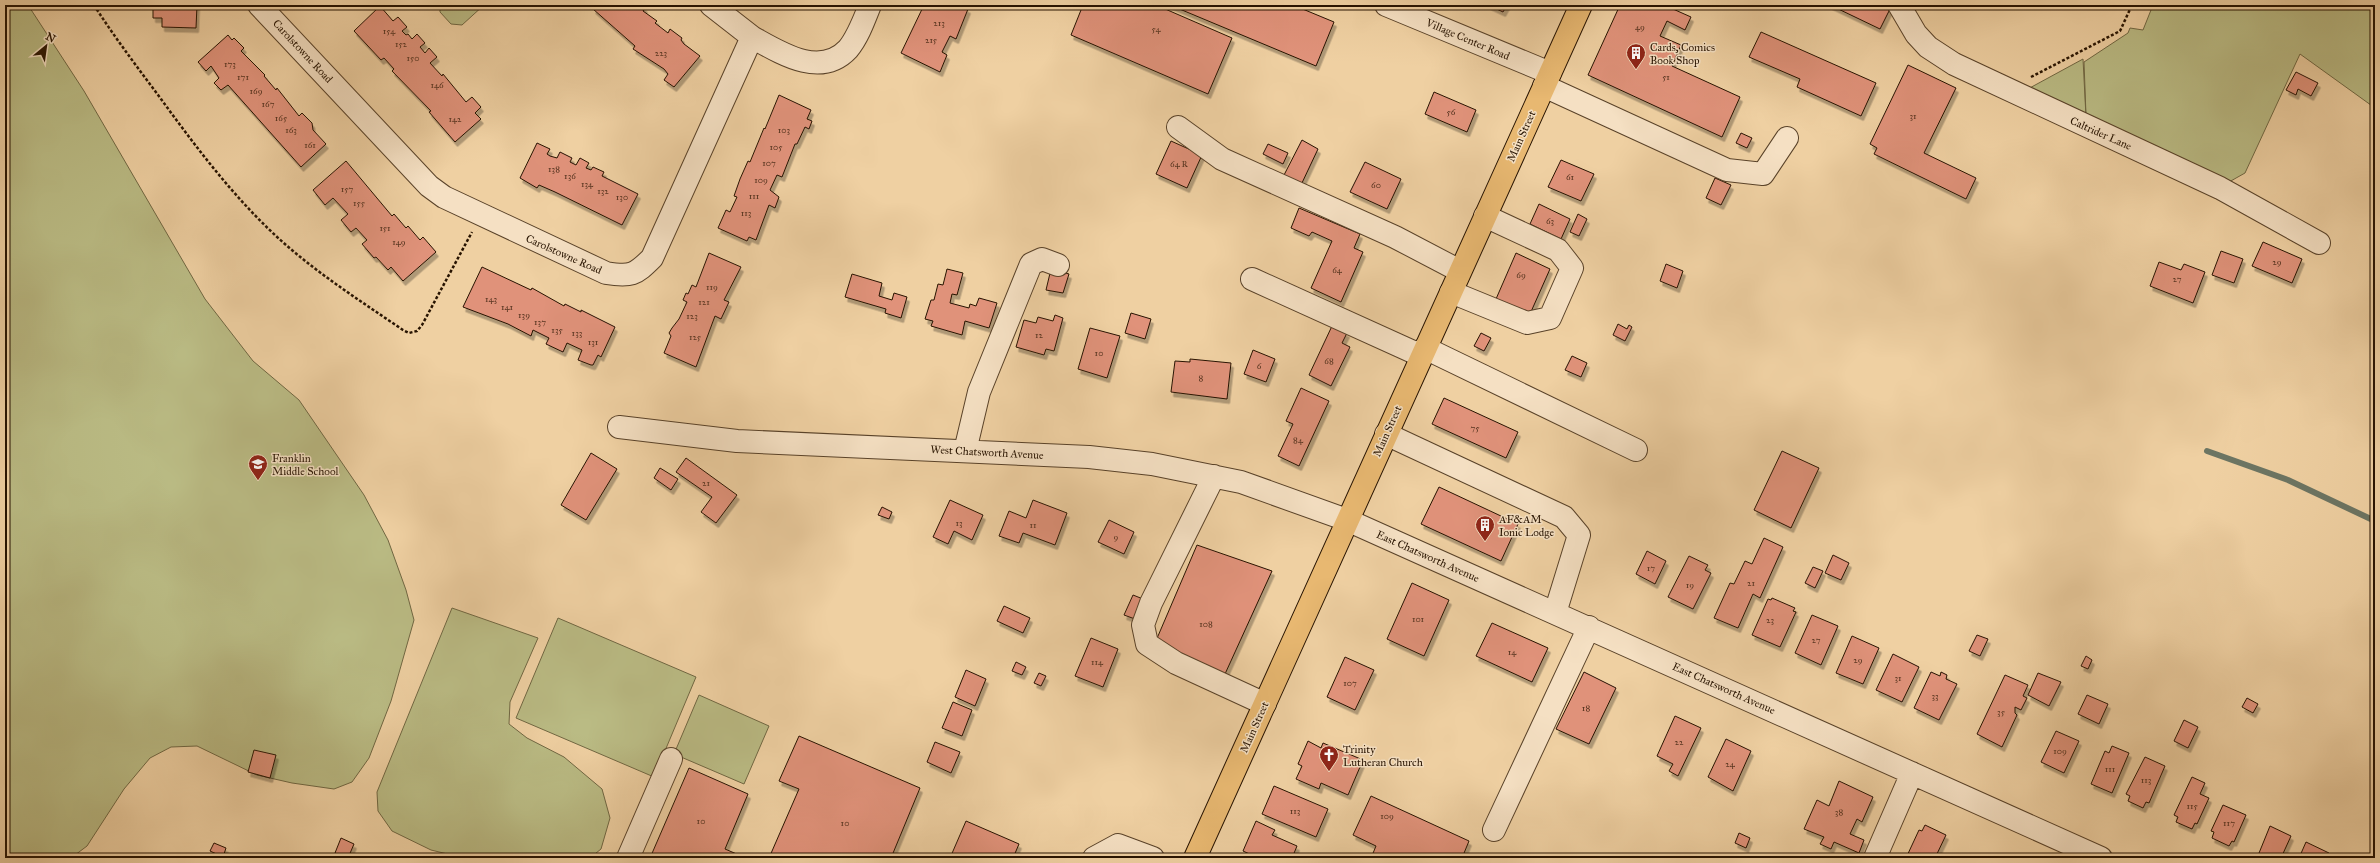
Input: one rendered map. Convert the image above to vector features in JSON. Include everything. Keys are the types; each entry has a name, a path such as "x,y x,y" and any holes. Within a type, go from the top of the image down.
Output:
{"main road":[{"name":"Main Street","path":"1195,858 1581,5"}],"street":[{"name":"Carolstowne Road","path":"259,5 430,186 456,205 606,273 626,276 639,272 652,258 752,37"},
{"path":"711,5 752,37 788,56 810,62 824,62 847,49 856,36 870,5"},
{"name":"Caltrider Lane","path":"1899,5 1916,34 1928,47 1954,64 2006,90 2220,188 2319,243"},
{"name":"Village Center Road","path":"1393,6 1547,80 1727,170 1763,174 1787,138"},
{"path":"1178,127 1222,159 1395,237 1460,271"},
{"path":"1451,292 1526,323 1550,318 1572,268 1558,250 1485,216"},
{"path":"965,451 980,392 1031,264 1042,259 1058,265"},
{"path":"1252,279 1423,352 1636,450"},
{"name":"West Chatsworth Avenue","path":"618,427 737,441 1089,457 1152,464 1241,482 1347,520"},
{"path":"1386,434 1564,517 1579,535 1555,613"},
{"path":"1214,476 1188,525 1151,603 1143,625 1147,644 1176,663 1265,704"},
{"name":"East Chatsworth Avenue","path":"1347,520 2101,858"},
{"path":"1494,830 1588,627"},
{"path":"628,858 671,759"},
{"path":"1875,858 1912,773"},
{"path":"1094,858 1118,845 1153,858"}],"path":[{"path":"94,5 110,30 198,150 240,199 276,236 324,277 409,333 416,331 422,325 480,216"},
{"path":"2006,90 2120,31 2132,5"}],"green space":[{"path":"5,5 28,5 84,91 205,299 253,361 299,400 364,495 388,540 406,590 414,620 391,701 369,758 352,782 334,789 292,783 257,775 197,746 171,747 150,758 124,789 87,846 71,858 5,858"},
{"path":"440,5 484,5 462,25 451,24 440,12"},
{"path":"2153,5 2375,5 2375,108 2300,54 2245,173 2229,182 2086,116 2084,62 2128,33 2130,28 2143,30"},
{"path":"2083,59 2086,117 2026,90"},
{"path":"452,608 538,638 510,702 509,724 527,738 564,757 602,789 610,818 601,849 590,858 464,858 431,850 392,831 378,811 377,792"},
{"path":"558,618 696,677 654,777 516,718"},
{"path":"699,695 769,726 744,784 674,754"}],"building":[{"path":"153,5 197,5 196,28 162,27 162,18 153,18"},
{"path":"596,5 641,5 645,8 643,11 657,21 655,23 668,33 670,29 682,38 681,40 684,44 700,56 674,87 664,80 668,74 664,69 633,49 635,46 593,9"},
{"path":"924,5 960,5 968,9 956,39 950,36 942,52 947,55 940,72 901,53"},
{"path":"1083,5 1156,5 1232,38 1208,94 1071,35"},
{"path":"1170,5 1293,5 1334,22 1316,66"},
{"path":"1488,5 1507,5 1503,12"},
{"name":"Cards, Comics Book Shop","path":"1620,5 1664,5 1691,17 1685,30 1667,21 1660,36 1681,45 1672,66 1740,97 1722,137 1588,75"},
{"path":"1830,5 1888,5 1891,7 1880,29"},
{"path":"380,6 393,21 398,17 407,27 402,31 406,35 408,34 412,39 417,34 425,43 420,47 425,53 429,48 437,57 430,63 442,76 443,74 466,102 472,97 481,107 475,113 481,119 455,142 429,112 431,111 392,71 394,69 384,58 381,60 354,31"},
{"path":"1761,32 1876,83 1861,116 1797,87 1800,79 1749,57"},
{"path":"228,35 232,40 234,38 244,48 241,51 265,75 264,76 276,90 277,88 299,116 302,113 312,123 313,130 326,144 301,167 228,85 221,90 214,83 219,78 211,66 206,71 198,62"},
{"path":"1908,65 1956,88 1924,153 1976,178 1966,199 1874,154 1877,148 1870,144"},
{"path":"2296,72 2318,83 2311,96 2298,89 2296,95 2286,90"},
{"path":"1434,92 1476,110 1467,132 1425,114"},
{"path":"779,95 811,110 807,119 812,121 809,129 805,127 797,144 795,144 782,177 777,175 770,190 779,197 775,208 769,205 756,240 749,237 747,241 718,228 726,210 730,212 737,197 734,196 740,179 748,161 750,162"},
{"path":"1741,133 1752,138 1747,148 1736,143"},
{"path":"1302,140 1318,149 1301,185 1283,177"},
{"path":"1171,141 1202,155 1187,188 1156,174"},
{"path":"537,143 550,149 547,154 550,156 557,158 560,152 572,158 570,162 576,165 580,158 589,163 586,168 591,170 593,167 604,172 602,176 638,194 622,225 539,185 537,188 520,178"},
{"path":"1268,144 1288,153 1283,164 1263,154"},
{"path":"1561,160 1594,174 1581,201 1548,187"},
{"path":"346,161 392,216 394,214 406,228 408,226 420,240 423,237 436,252 403,281 391,267 388,270 376,257 374,258 362,244 367,240 356,228 351,232 341,220 348,214 333,198 325,205 313,190"},
{"path":"1365,162 1401,179 1387,209 1350,192"},
{"path":"1715,178 1731,185 1721,205 1706,198"},
{"path":"1539,204 1570,219 1561,239 1530,224"},
{"path":"1299,208 1360,234 1354,248 1363,252 1341,302 1311,288 1332,241 1312,232 1309,236 1291,228"},
{"path":"1578,214 1587,219 1579,236 1570,232"},
{"path":"2263,242 2302,259 2292,283 2252,266"},
{"path":"2221,251 2243,259 2234,283 2212,275"},
{"path":"709,253 741,267 724,300 729,302 721,319 715,316 696,367 664,353 671,336 669,333 679,319 687,302 683,300 686,293 688,294 692,285 696,287"},
{"path":"1516,253 1550,269 1530,314 1496,299"},
{"path":"2159,262 2181,270 2184,264 2205,272 2193,303 2150,286"},
{"path":"1666,264 1683,271 1677,288 1660,281"},
{"path":"482,267 531,290 532,288 564,306 565,304 581,312 581,310 615,327 601,357 598,355 593,365 591,365 578,360 582,350 567,343 563,352 546,344 549,338 533,330 531,336 508,324 463,307"},
{"path":"947,269 963,273 957,295 952,294 950,303 969,308 970,304 976,306 979,298 997,303 989,328 965,321 962,335 931,326 933,321 925,319 931,300 934,300 938,284 943,285"},
{"path":"1051,269 1069,274 1063,293 1046,290"},
{"path":"852,274 882,283 879,296 892,300 894,293 907,297 901,318 885,313 886,309 845,297"},
{"path":"1131,313 1151,319 1145,339 1125,333"},
{"path":"1055,315 1063,318 1054,351 1046,349 1044,355 1016,347 1024,320 1036,323 1038,317 1053,321"},
{"path":"1618,324 1627,329 1629,325 1632,327 1625,341 1613,335"},
{"path":"1332,326 1347,333 1342,343 1350,347 1331,386 1309,375"},
{"path":"1090,328 1120,336 1107,378 1078,369"},
{"path":"1481,333 1491,338 1484,351 1474,346"},
{"path":"1253,350 1275,359 1266,382 1244,374"},
{"path":"1572,356 1587,363 1581,377 1565,370"},
{"path":"1190,359 1231,363 1227,399 1171,392 1175,361 1190,362"},
{"path":"1301,388 1329,401 1299,466 1278,456 1293,424 1286,421"},
{"path":"1444,398 1518,432 1506,458 1432,424"},
{"path":"1782,451 1819,468 1791,528 1754,510"},
{"path":"591,453 617,469 586,520 561,505"},
{"path":"686,458 737,495 716,523 701,512 712,497 676,472"},
{"path":"660,468 678,479 671,490 654,478"},
{"name":"AF&AM Ionic Lodge","path":"1439,487 1518,524 1501,561 1421,524"},
{"path":"950,500 983,515 972,540 954,531 948,544 933,537"},
{"path":"1033,500 1067,513 1055,545 1023,533 1019,543 999,536 1009,511 1026,518"},
{"path":"882,507 892,512 889,519 878,515"},
{"path":"1109,520 1134,532 1124,554 1098,542"},
{"path":"1764,538 1783,547 1760,598 1753,594 1738,628 1714,618 1730,583 1734,584 1745,561 1752,564"},
{"path":"1197,545 1272,571 1225,674 1155,643"},
{"path":"1647,551 1666,561 1655,584 1636,574"},
{"path":"1833,555 1849,563 1841,580 1825,573"},
{"path":"1689,556 1708,565 1705,570 1711,573 1693,609 1668,597"},
{"path":"1813,567 1823,571 1815,588 1805,583"},
{"path":"1412,583 1449,600 1424,656 1387,639"},
{"path":"1133,595 1143,599 1135,619 1124,615"},
{"path":"1772,598 1795,608 1793,611 1796,612 1780,647 1752,635 1768,599 1771,600"},
{"path":"1004,606 1030,618 1023,633 997,621"},
{"path":"1812,615 1838,626 1821,665 1795,653"},
{"path":"1492,623 1548,648 1532,682 1476,656"},
{"path":"1977,635 1988,639 1980,656 1969,651"},
{"path":"1852,636 1879,648 1863,684 1836,673"},
{"path":"1091,638 1118,649 1103,687 1075,676"},
{"path":"1893,654 1919,667 1902,702 1876,690"},
{"path":"2086,656 2092,660 2088,669 2081,666"},
{"path":"1345,657 1374,670 1355,710 1327,697"},
{"path":"1016,662 1026,667 1022,675 1012,671"},
{"path":"966,670 986,679 975,706 955,697"},
{"path":"1584,672 1616,688 1589,744 1556,729"},
{"path":"1931,672 1940,676 1941,672 1947,675 1946,679 1957,684 1939,720 1914,708"},
{"path":"1039,673 1046,676 1041,686 1034,683"},
{"path":"2038,673 2061,682 2049,706 2028,695"},
{"path":"2005,675 2028,685 2023,696 2027,698 2021,710 2015,707 2015,713 2017,715 2002,747 1977,734"},
{"path":"2087,695 2108,704 2099,724 2078,714"},
{"path":"2247,698 2258,704 2253,713 2242,707"},
{"path":"953,702 972,710 962,736 942,728"},
{"path":"1675,716 1701,728 1678,776 1669,771 1673,764 1657,756"},
{"path":"2184,720 2198,727 2188,748 2174,741"},
{"path":"2056,731 2079,741 2064,773 2041,762"},
{"path":"799,736 920,788 891,858 769,858 799,789 779,781"},
{"path":"1726,739 1751,751 1733,791 1708,777"},
{"name":"Trinity Lutheran Church","path":"1308,741 1321,748 1323,743 1363,760 1348,795 1321,783 1319,789 1296,779 1302,766 1298,764"},
{"path":"935,742 960,752 951,773 927,762"},
{"path":"2112,746 2129,753 2112,793 2091,784 2105,751 2109,753"},
{"path":"254,750 276,755 270,778 248,772"},
{"path":"2145,757 2165,766 2149,803 2146,802 2143,808 2128,801 2130,796 2126,794"},
{"path":"689,768 748,794 725,849 746,858 650,858"},
{"path":"2192,777 2205,783 2200,794 2209,798 2197,824 2195,823 2192,829 2176,822 2178,817 2174,815"},
{"path":"1839,781 1873,797 1862,822 1857,819 1850,834 1864,840 1859,853 1834,842 1831,849 1820,844 1824,837 1804,829 1817,800 1829,806"},
{"path":"1274,786 1328,809 1316,837 1262,814"},
{"path":"1371,796 1469,841 1462,858 1371,858 1376,846 1353,835"},
{"path":"2223,805 2246,815 2234,842 2232,841 2229,846 2212,838 2214,832 2211,831"},
{"path":"966,821 1019,844 1013,858 950,858"},
{"path":"1256,821 1275,830 1272,835 1297,846 1292,858 1265,856 1258,858 1243,851"},
{"path":"1925,825 1946,835 1935,858 1906,858 1919,830 1922,831"},
{"path":"2270,826 2291,836 2281,858 2257,858"},
{"path":"1739,833 1750,838 1746,848 1735,843"},
{"path":"341,838 354,844 348,858 335,853"},
{"path":"2306,842 2329,853 2327,858 2299,858"},
{"path":"214,843 226,848 223,857 210,851"}],"waterway":[{"path":"2207,451 2288,480 2375,521"}],"place":[{"name":"Cards, Comics Book Shop","path":"1636,70"},
{"name":"Franklin Middle School","path":"258,481"},
{"name":"AF&AM Ionic Lodge","path":"1485,542"},
{"name":"Trinity Lutheran Church","path":"1329,772"}]}
